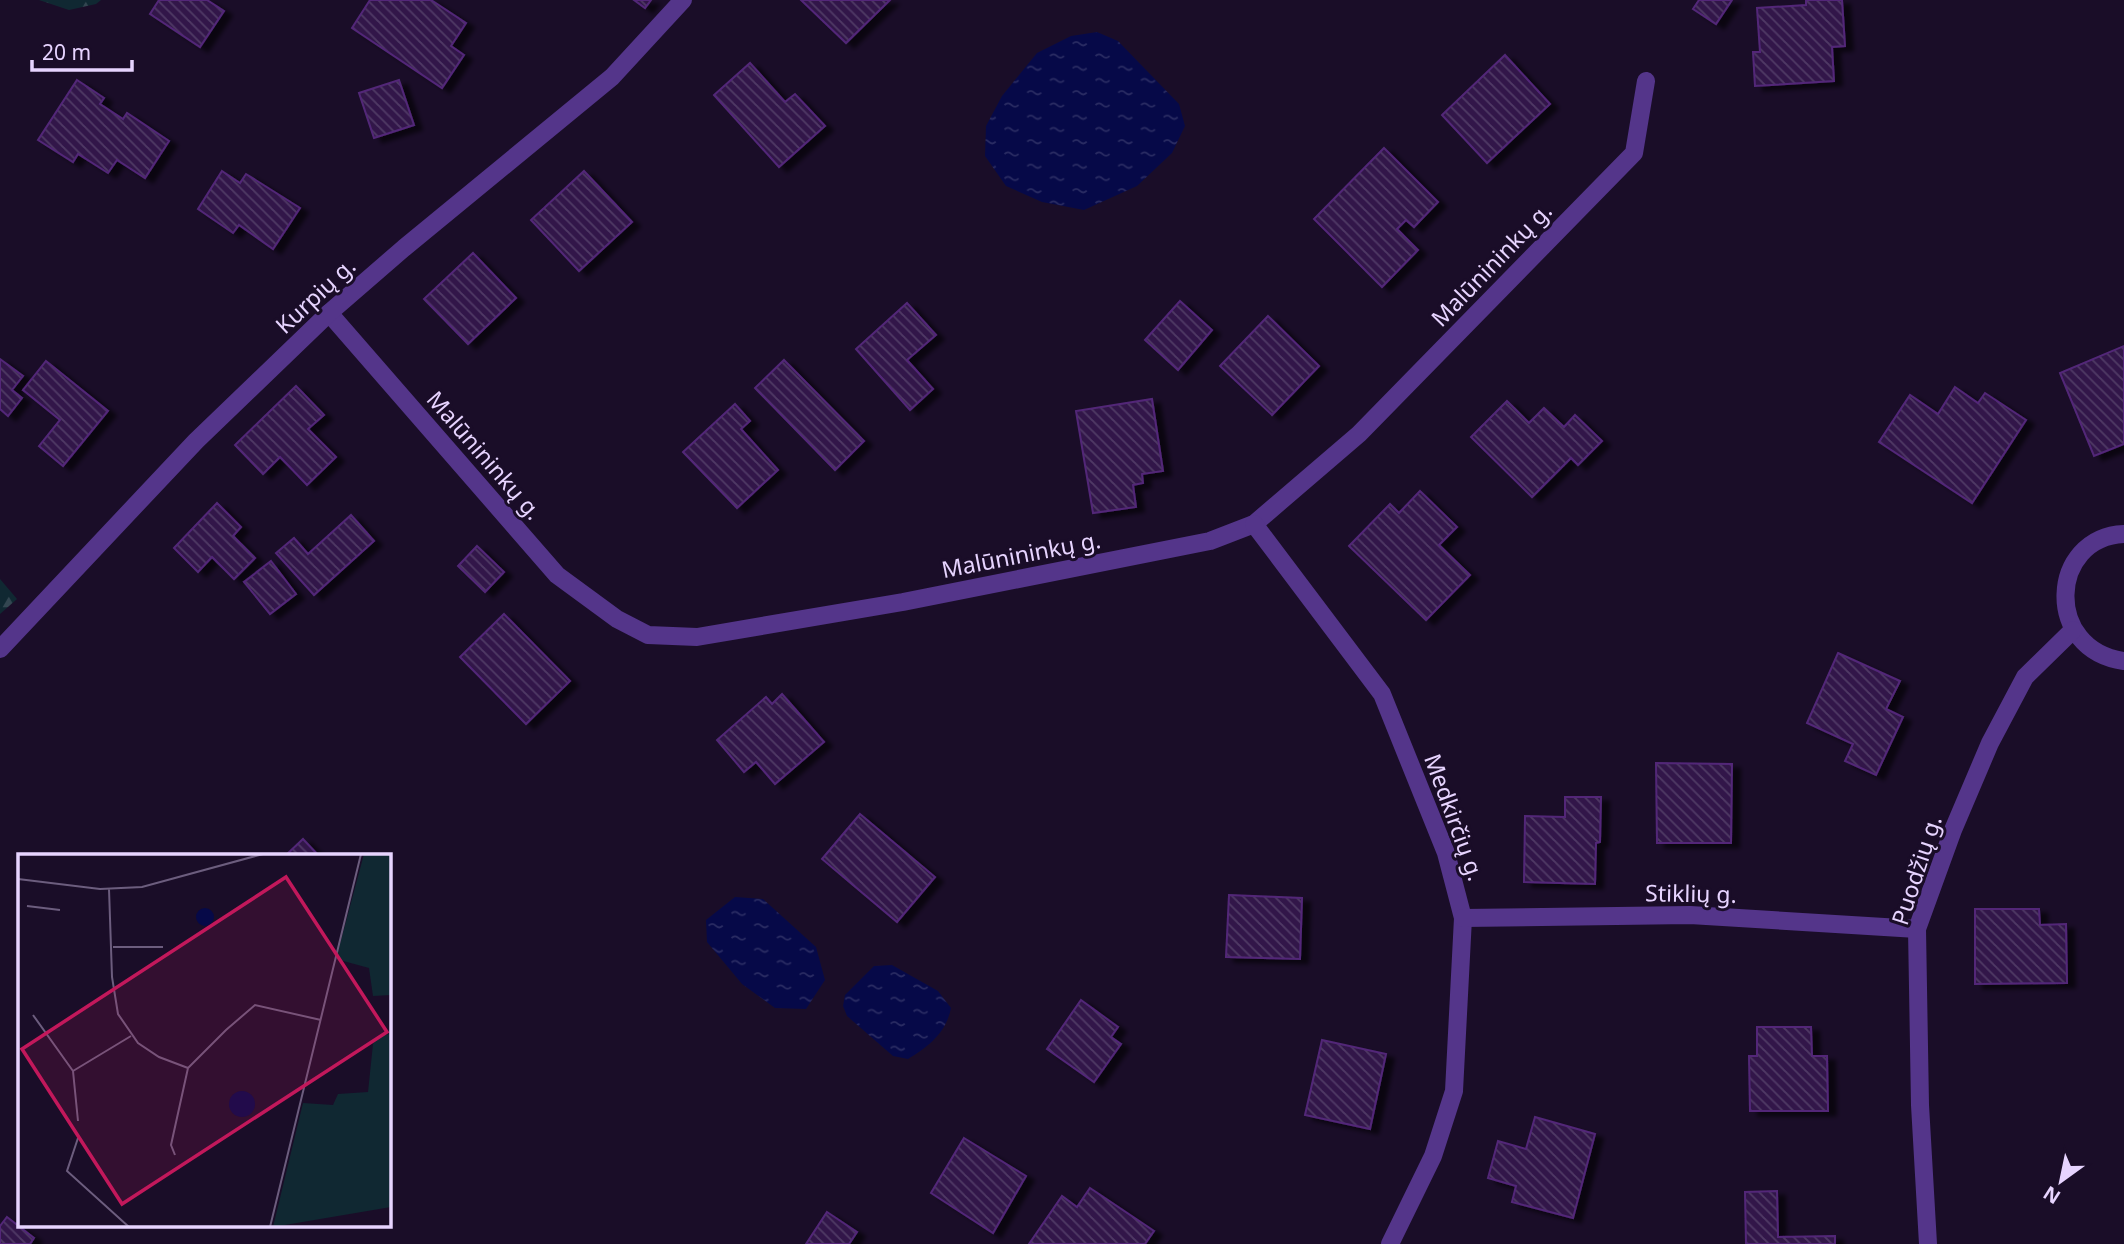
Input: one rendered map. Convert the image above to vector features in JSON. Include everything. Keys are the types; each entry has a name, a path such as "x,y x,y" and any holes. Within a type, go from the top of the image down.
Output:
{"street":[{"name":"Kurpių g.","path":"0,649 196,441 329,313 612,77 683,0"},
{"name":"Malūnininkų g.","path":"329,313 557,575 617,619 648,635 697,637 903,602 1210,541 1255,524 1359,434 1634,153 1646,81"},
{"name":"Medkirčių g.","path":"1255,524 1382,694 1446,853 1463,918 1454,1091 1433,1156 1390,1244"},
{"path":"2124,534 2097,541 2081,554 2070,571 2064,590 2066,611 2073,630 2086,645 2103,656 2124,662"},
{"name":"Puodžių g.","path":"1928,1244 1920,1105 1917,929 1953,830 1990,743 2025,677 2073,630"},
{"name":"Stiklių g.","path":"1463,918 1690,915 1917,929"}],"green space":[{"path":"39,0 101,0 96,4 69,10"},
{"path":"0,579 17,599 0,614"}],"water":[{"path":"1097,32 1118,41 1179,104 1185,126 1172,153 1137,186 1084,210 1042,202 1006,186 985,156 986,126 1002,96 1037,53 1071,36"},
{"path":"735,897 763,899 816,947 825,980 806,1009 775,1008 742,984 707,942 706,920"},
{"path":"892,965 938,991 951,1008 945,1025 936,1038 908,1059 893,1056 847,1016 843,1006 845,995 874,966"}],"building":[{"path":"159,0 207,0 224,11 200,47 150,14"},
{"path":"370,0 431,0 466,23 451,46 464,55 442,88 352,28"},
{"path":"634,0 651,0 645,8"},
{"path":"801,0 890,0 846,43"},
{"path":"1699,0 1732,0 1716,24 1693,9"},
{"path":"1806,0 1842,0 1845,46 1832,47 1834,81 1755,86 1753,52 1760,52 1757,8 1806,5"},
{"path":"1505,55 1550,104 1487,163 1442,115"},
{"path":"750,63 785,102 795,94 825,126 779,167 714,95"},
{"path":"77,80 104,98 100,104 123,119 127,113 169,141 145,178 117,160 108,173 78,154 73,162 38,140"},
{"path":"399,80 414,125 374,138 359,93"},
{"path":"1384,148 1438,202 1414,227 1406,220 1397,229 1418,250 1382,287 1314,219"},
{"path":"222,171 240,183 246,174 300,208 273,249 239,225 233,233 198,209"},
{"path":"584,171 632,222 579,271 531,220"},
{"path":"473,253 516,298 468,344 424,299"},
{"path":"1180,301 1212,330 1178,370 1145,340"},
{"path":"907,303 936,335 907,360 933,389 910,410 856,349"},
{"path":"1268,316 1319,366 1272,415 1220,366"},
{"path":"2124,346 2124,444 2094,456 2060,373"},
{"path":"0,359 23,376 12,390 22,398 8,416 0,409"},
{"path":"784,360 864,441 835,470 755,388"},
{"path":"46,361 108,411 63,466 39,446 60,420 23,390"},
{"path":"296,386 324,415 308,429 336,457 307,485 280,457 263,474 235,445"},
{"path":"1955,387 1978,403 1985,393 2026,420 1972,503 1879,442 1910,395 1938,414"},
{"path":"1152,399 1163,471 1142,474 1143,483 1133,485 1136,507 1093,513 1076,411"},
{"path":"1507,401 1529,423 1544,408 1564,427 1575,415 1602,441 1578,465 1571,458 1532,497 1471,437"},
{"path":"735,404 750,421 741,429 778,470 737,508 683,452"},
{"path":"1420,491 1457,527 1439,545 1470,575 1426,620 1349,546 1390,504 1399,513"},
{"path":"217,503 241,527 233,536 255,558 234,579 212,557 198,572 174,548"},
{"path":"351,515 374,541 314,595 276,553 294,538 308,554"},
{"path":"477,546 504,572 485,592 458,566"},
{"path":"271,561 296,594 270,614 244,582"},
{"path":"504,614 570,681 526,724 460,657"},
{"path":"1838,653 1900,681 1886,709 1903,717 1876,775 1845,761 1853,744 1807,723"},
{"path":"782,694 824,742 775,784 756,762 744,772 717,740 766,697 772,704"},
{"path":"1656,763 1732,764 1731,843 1657,843"},
{"path":"1565,797 1601,797 1595,884 1524,882 1525,816 1565,817"},
{"path":"860,814 935,877 897,922 822,859"},
{"path":"303,839 317,854 287,854"},
{"path":"1229,895 1302,898 1300,959 1226,957"},
{"path":"1975,909 2039,909 2040,925 2066,924 2067,983 1975,984"},
{"path":"1081,1000 1118,1027 1111,1037 1121,1044 1094,1082 1047,1049"},
{"path":"1757,1027 1811,1027 1812,1056 1827,1056 1828,1111 1750,1111 1749,1056 1757,1056"},
{"path":"1322,1040 1386,1054 1370,1129 1305,1115"},
{"path":"1535,1117 1595,1134 1573,1218 1512,1202 1516,1186 1488,1178 1498,1141 1526,1149"},
{"path":"964,1138 1026,1176 993,1233 931,1193"},
{"path":"1090,1188 1154,1231 1145,1244 1029,1244 1062,1196 1077,1207"},
{"path":"1777,1191 1778,1237 1835,1236 1835,1244 1746,1244 1745,1192"},
{"path":"827,1212 857,1232 849,1244 806,1244"},
{"path":"7,1217 34,1238 30,1244 0,1244 0,1226"}]}
